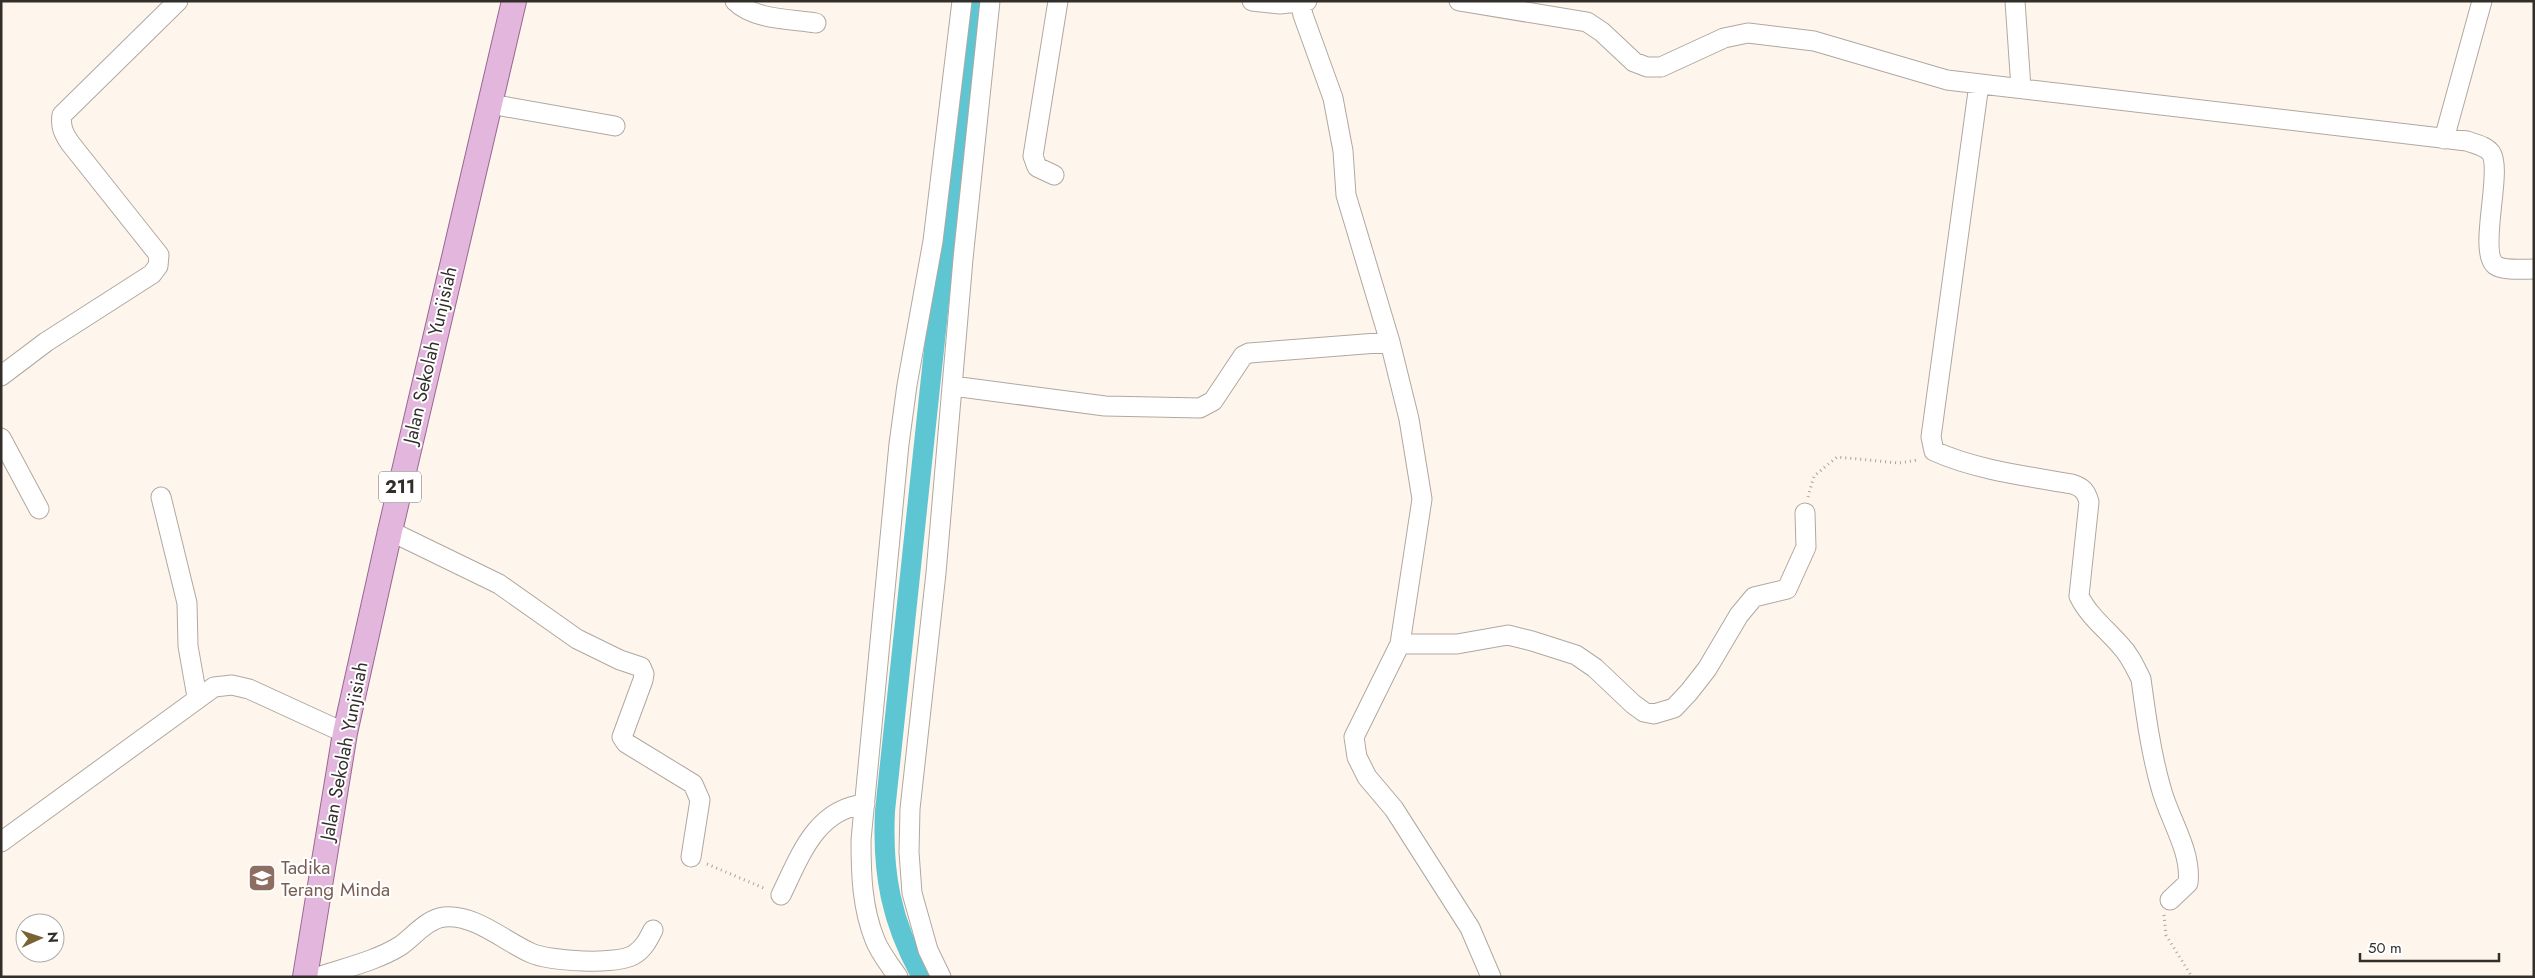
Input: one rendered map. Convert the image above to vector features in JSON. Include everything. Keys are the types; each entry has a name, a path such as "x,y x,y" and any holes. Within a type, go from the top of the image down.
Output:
{"main road":[{"name":"Jalan Sekolah Yunjisiah","path":"305,977 345,733 390,531 514,1"}],"street":[{"path":"1,376 46,342 152,274 158,266 159,255 70,143 61,123 62,115 178,1"},
{"path":"735,1 742,8 755,13 816,23"},
{"path":"898,977 875,941 864,900 861,867 865,804 899,444 907,385 933,241 962,1"},
{"path":"941,977 928,950 912,892 909,852 910,809 936,574 963,259 990,1"},
{"path":"1054,176 1037,167 1033,151 1058,1"},
{"path":"1252,1 1280,4 1307,1"},
{"path":"1459,1 1587,22 1602,32 1634,62 1647,67 1661,67 1724,38 1748,33 1814,41 1947,80 2467,141 2483,146 2492,154 2494,166 2490,237 2492,260 2496,265 2502,267 2534,269"},
{"path":"2015,1 2021,88"},
{"path":"2444,139 2482,1"},
{"path":"1301,2 1303,15 1333,98 1343,151 1346,195 1390,342 1409,419 1422,499 1400,644 1354,737 1357,757 1367,777 1394,809 1470,928 1491,977"},
{"path":"1979,84 1931,437 1934,450 1946,456 2006,472 2072,484 2081,487 2086,494 2089,502 2079,596 2084,607 2122,646 2134,662 2141,679 2161,788 2173,825 2188,858 2188,883 2167,904"},
{"path":"490,104 615,126"},
{"path":"953,386 1105,406 1200,408 1213,401 1243,356 1249,353 1390,342"},
{"path":"1,438 39,509"},
{"path":"161,497 187,603 188,646 197,697"},
{"path":"1400,644 1457,644 1508,635 1576,655 1595,668 1620,693 1644,712 1654,714 1674,708 1707,669 1739,615 1754,597 1787,588 1806,547 1804,513"},
{"path":"390,531 499,584 578,639 620,660 641,667 644,674 643,680 622,736 626,743 692,784 700,800 692,857"},
{"path":"1,842 197,697 214,687 232,685 249,689 345,733"},
{"path":"781,895 804,847 819,825 850,805 865,804"},
{"path":"318,977 398,947 428,924 444,917 458,918 473,923 532,953 550,958 596,961 633,956 644,946 653,930"}],"path":[{"path":"1804,513 1814,476 1837,457 1899,462 1916,461 1934,450"},
{"path":"692,857 781,895"},
{"path":"2167,904 2166,935 2172,949 2192,977"}],"waterway":[{"path":"922,977 903,937 891,897 885,855 885,811 971,1"}],"place":[{"name":"Tadika Terang Minda","path":"262,878"}]}
